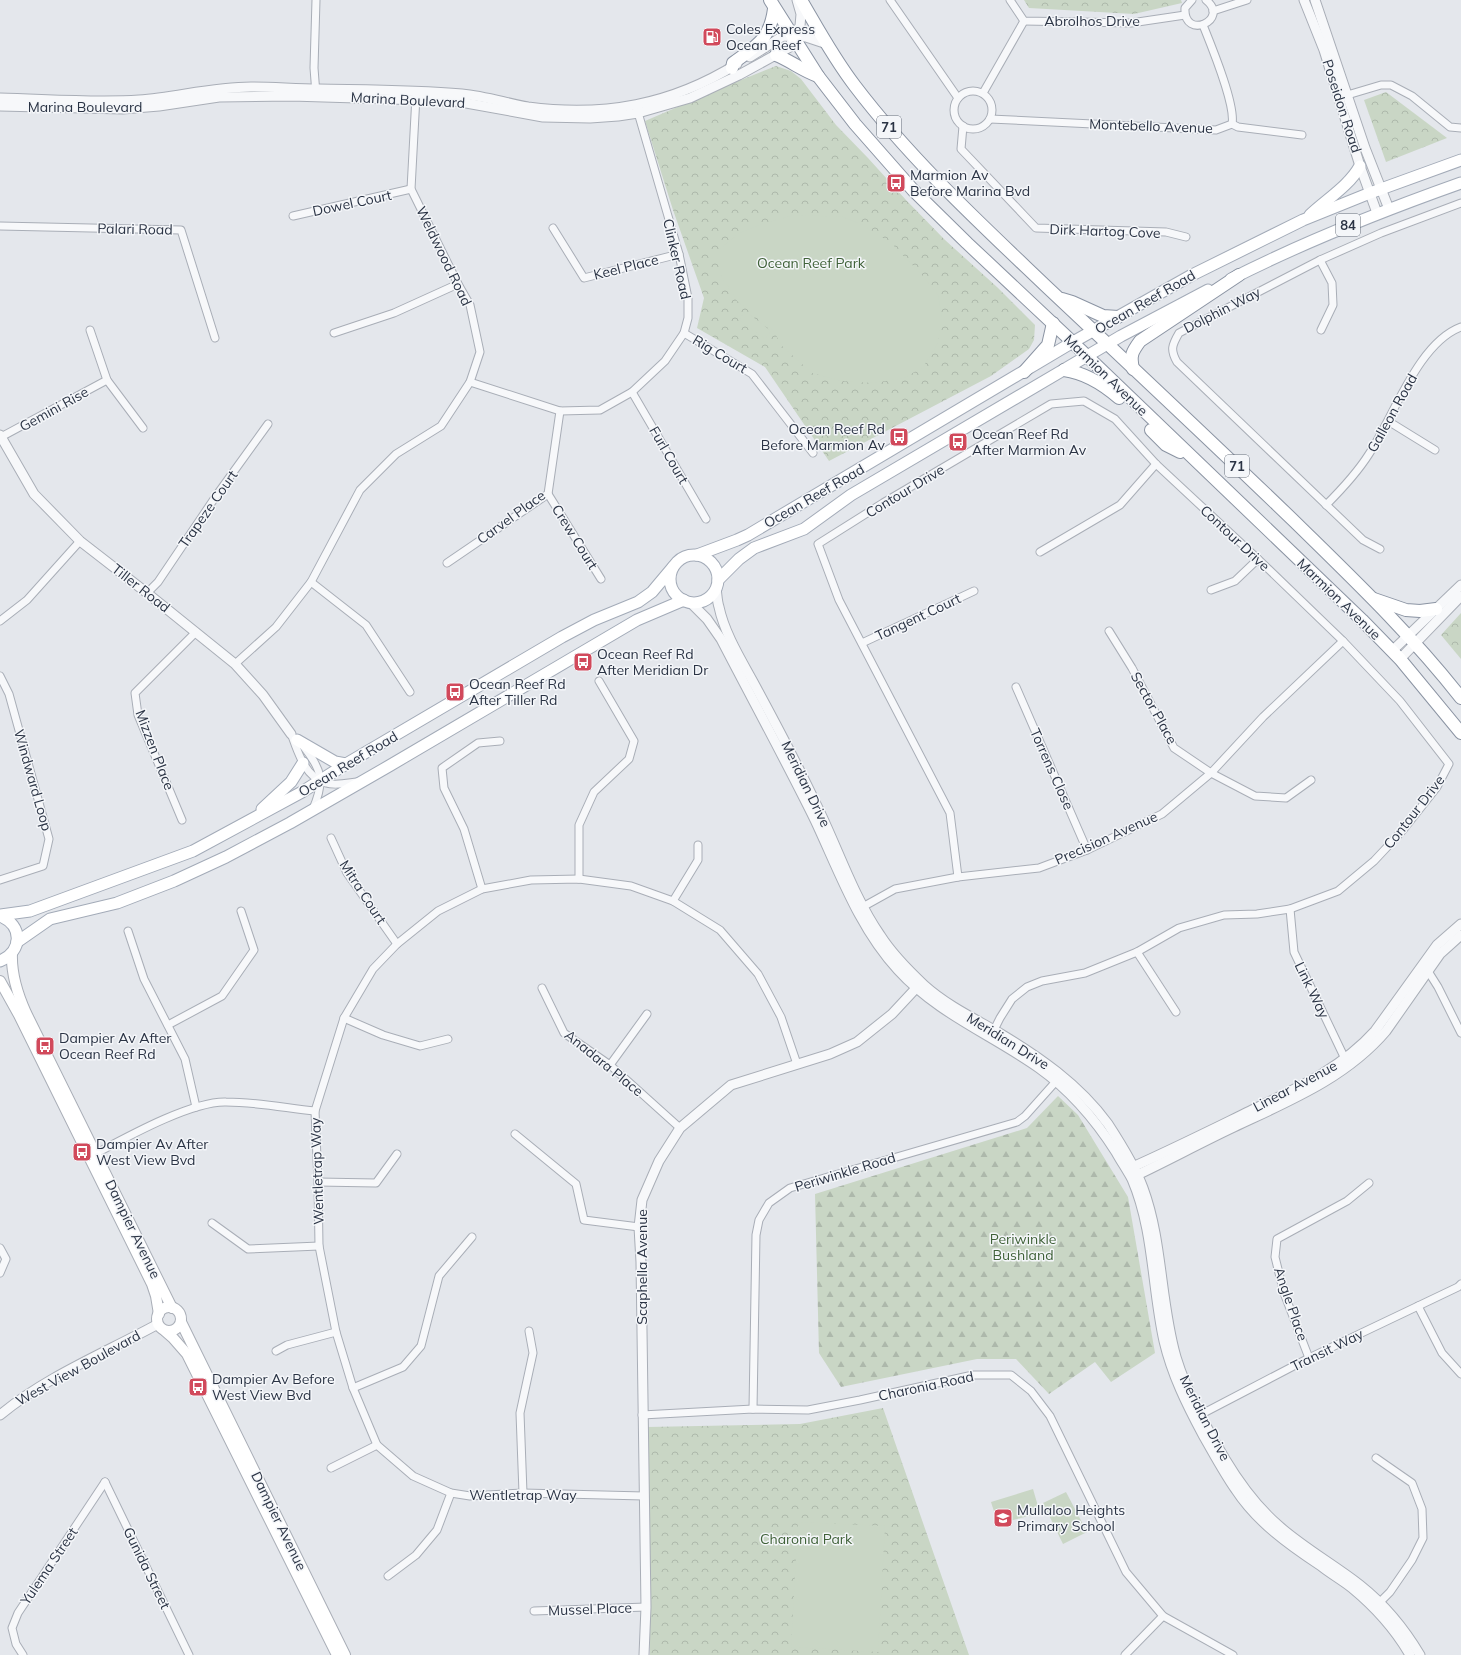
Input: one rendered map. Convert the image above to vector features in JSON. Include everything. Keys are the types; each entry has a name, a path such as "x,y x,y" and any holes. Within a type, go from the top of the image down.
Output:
{"highway":[{"name":"Marmion Avenue","path":"801,0 853,84 922,165 996,239 1189,420 1370,598 1433,662 1461,698"},
{"name":"Marmion Avenue","path":"772,4 818,76 855,124 909,186 967,243 1073,342 1396,655 1461,733"},
{"path":"732,68 733,64 766,36 773,24 772,4"},
{"path":"776,55 793,62 809,73 818,76"},
{"path":"1133,369 1130,358 1140,341 1239,275"},
{"path":"1059,298 1072,302 1103,316 1118,317"},
{"path":"1024,372 1048,345 1053,323"},
{"path":"1064,370 1077,372 1100,383 1124,402 1166,445 1190,457"},
{"path":"1370,598 1406,610 1436,610"}],"main road":[{"name":"Ocean Reef Road","path":"697,555 748,535 1073,342 1205,268 1303,220 1370,193 1461,160"},
{"path":"1303,220 1347,184 1356,174 1360,166"},
{"name":"Ocean Reef Road","path":"717,584 739,559 754,548 804,529 851,495 1108,344 1295,247 1389,209 1461,183"},
{"path":"697,555 710,561 717,573 717,584 712,594 706,599 699,602 687,601 677,596 670,582 671,574 673,567 684,558 697,555"},
{"name":"Ocean Reef Road","path":"0,915 30,911 186,854 302,792 346,764 594,620 638,602 652,592 673,567"},
{"name":"Ocean Reef Road","path":"17,942 50,919 117,903 199,870 290,823 637,620 687,601"},
{"path":"294,737 335,762 346,764"},
{"path":"250,820 291,782 303,763"},
{"path":"0,915 11,922 15,928 17,942 12,953 0,961"},
{"name":"Dampier Avenue","path":"12,953 13,976 18,996 152,1284 159,1314"},
{"name":"Dampier Avenue","path":"0,981 172,1308"},
{"path":"166,1308 172,1308 179,1313 181,1322 176,1329 169,1331 162,1328 157,1318 159,1314 166,1308"},
{"name":"Dampier Avenue","path":"181,1322 345,1655"},
{"name":"Dampier Avenue","path":"162,1328 187,1354 336,1655"}],"street":[{"path":"316,0 314,68 316,93"},
{"name":"Marina Boulevard","path":"0,106 123,109 159,106 242,95 316,93 417,95 465,94 526,106 559,110 589,111 664,106 695,95 790,47 801,21 801,14 797,0"},
{"path":"890,0 958,98"},
{"name":"Abrolhos Drive","path":"1010,0 1024,21 1131,23 1185,15"},
{"path":"1192,0 1186,6 1185,15 1192,24 1197,26 1203,25 1210,21 1213,11 1211,1"},
{"path":"1213,11 1247,0"},
{"name":"Poseidon Road","path":"1304,0 1389,209"},
{"name":"Poseidon Road","path":"1315,0 1343,96 1360,166 1377,214"},
{"path":"983,93 1024,21"},
{"name":"Montebello Avenue","path":"990,119 1216,130 1232,124 1229,100 1214,52 1203,25"},
{"name":"Marina Boulevard","path":"637,109 690,90 716,77 783,36 806,37 827,44"},
{"path":"1343,96 1381,85 1391,85 1412,96 1450,127 1461,128"},
{"name":"Marina Boulevard","path":"0,98 116,101 160,98 227,88 250,87 316,93"},
{"path":"969,91 983,93 991,104 992,110 990,119 986,124 974,129 963,126 958,122 955,116 954,109 958,98 969,91"},
{"name":"Weldwood Road","path":"235,664 276,627 311,582 360,490 396,454 441,426 470,382 480,352 470,305 411,189 417,95"},
{"name":"Clinker Road","path":"470,382 560,411 600,410 632,392 665,361 684,333 688,318 688,298 679,254 637,109"},
{"path":"1232,124 1238,127 1302,135"},
{"name":"Dirk Hartog Cove","path":"963,126 961,149 1036,228 1166,232 1186,238"},
{"name":"Dowel Court","path":"293,216 411,189"},
{"name":"Dolphin Way","path":"1380,549 1363,540 1177,362 1172,353 1173,342 1179,333 1320,260 1381,233 1461,203"},
{"name":"Palari Road","path":"0,226 181,230 215,338"},
{"name":"Keel Place","path":"553,228 584,278 679,254"},
{"path":"1320,260 1332,283 1333,305 1321,330"},
{"path":"334,333 394,313 458,284"},
{"name":"Galleon Road","path":"1326,505 1351,478 1370,454 1421,362 1434,345 1445,336 1461,327"},
{"path":"90,330 107,380 142,428"},
{"name":"Rig Court","path":"684,333 752,374 813,453"},
{"name":"Gemini Rise","path":"1,436 107,380"},
{"name":"Furl Court","path":"632,392 706,519"},
{"name":"Contour Drive","path":"958,877 950,812 839,600 818,544 882,503 1051,404 1084,401 1115,419 1156,464 1343,641 1400,701 1449,764 1436,786 1403,830 1374,861 1338,891 1290,909 1257,914 1224,915 1179,928 1137,952 1085,973 1042,981 1027,987 1012,999 992,1034"},
{"name":"Carvel Place","path":"447,563 548,494 560,411"},
{"path":"1388,422 1435,450"},
{"name":"Trapeze Court","path":"147,593 158,582 216,496 268,424"},
{"name":"Tiller Road","path":"1,436 34,494 80,541 235,664 263,695 294,737 305,747 318,767 320,780 318,797 313,809"},
{"path":"1040,552 1120,505 1156,464"},
{"name":"Crew Court","path":"548,494 601,579"},
{"path":"0,621 27,600 80,541"},
{"path":"1211,590 1235,581 1258,559"},
{"path":"311,582 366,625 410,692"},
{"name":"Meridian Drive","path":"717,584 718,606 726,627 815,802 852,884 860,908"},
{"path":"1412,640 1436,610 1461,585"},
{"name":"Tangent Court","path":"862,643 974,591"},
{"path":"1396,655 1461,596"},
{"name":"Meridian Drive","path":"687,601 707,620 724,646 792,774 860,908 891,951 919,986 960,1011 1041,1069 1058,1079 1089,1113 1132,1173 1144,1219 1165,1345 1175,1379 1237,1493 1267,1526 1290,1545 1377,1605 1406,1632 1420,1655"},
{"name":"Sector Place","path":"1109,631 1132,668 1174,748 1211,772 1255,796 1286,798 1311,780"},
{"name":"Mizzen Place","path":"182,820 138,715 135,693 196,632"},
{"name":"Precision Avenue","path":"860,908 895,889 958,877 1039,868 1087,850 1162,814 1211,772 1263,717 1343,641"},
{"name":"Windward Loop","path":"0,676 9,694 49,839 43,866 0,880"},
{"path":"579,879 579,825 594,792 629,759 634,741 599,681"},
{"name":"Torrens Close","path":"1016,687 1087,850"},
{"name":"Tiller Road","path":"294,737 297,751 303,763 310,773 320,780"},
{"path":"482,889 464,829 444,788 442,768 478,743 500,741"},
{"path":"320,780 326,783 362,781"},
{"name":"Mitra Court","path":"331,838 347,873 397,944"},
{"path":"673,901 698,860 698,845"},
{"name":"Wentletrap Way","path":"644,1496 523,1493 470,1496 451,1493 413,1476 377,1445 353,1388 336,1332 319,1246 315,1111 344,1018 374,969 397,944 438,911 482,889 531,880 579,879 631,886 673,901 720,930 758,974 781,1017 797,1064"},
{"name":"Link Way","path":"1290,909 1294,952 1347,1063"},
{"path":"168,1025 222,996 254,950 240,911"},
{"name":"Linear Avenue","path":"1132,1173 1333,1068 1347,1063 1375,1031 1425,967 1437,945 1461,924"},
{"path":"128,931 144,979 185,1059 196,1107"},
{"name":"Linear Avenue","path":"1425,967 1461,935"},
{"path":"1137,952 1176,1012"},
{"path":"1425,967 1461,1033"},
{"name":"Scaphella Avenue","path":"644,1655 646,1608 642,1415 641,1262 639,1227 642,1200 660,1162 680,1128 731,1085 830,1054 857,1042 892,1014 919,986"},
{"name":"Anadara Place","path":"542,988 564,1033 610,1065 680,1128"},
{"path":"610,1065 647,1014"},
{"path":"344,1018 383,1035 420,1046 448,1039"},
{"name":"Periwinkle Road","path":"753,1409 756,1236 759,1220 769,1203 790,1188 1017,1122 1025,1116 1058,1079"},
{"path":"92,1156 154,1125 196,1107 225,1102 315,1111"},
{"path":"515,1134 576,1184 584,1220 639,1227"},
{"path":"318,1182 376,1183 397,1154"},
{"name":"Angle Place","path":"1309,1358 1284,1293 1275,1257 1277,1239 1348,1200 1369,1183"},
{"path":"212,1223 248,1249 319,1246"},
{"path":"353,1388 403,1366 421,1346 439,1276 472,1237"},
{"path":"0,1248 6,1259 0,1273"},
{"name":"Transit Way","path":"1197,1417 1309,1358 1458,1287 1461,1284"},
{"path":"1418,1306 1442,1353 1461,1374"},
{"name":"West View Boulevard","path":"0,1415 27,1395 89,1359 162,1328"},
{"path":"523,1493 520,1413 533,1353 530,1331"},
{"path":"276,1351 287,1345 336,1332"},
{"name":"Charonia Road","path":"642,1415 753,1409 808,1410 860,1400 973,1374 1011,1375 1031,1391 1050,1416 1126,1572 1163,1616 1233,1655"},
{"path":"331,1468 377,1445"},
{"path":"1376,1458 1412,1483 1422,1510 1422,1538 1412,1560 1390,1592 1377,1605"},
{"name":"Yulema Street","path":"24,1655 16,1644 12,1628 18,1613 105,1482"},
{"name":"Gunida Street","path":"105,1482 189,1655"},
{"path":"388,1576 416,1555 437,1530 451,1493"},
{"name":"Meridian Drive","path":"1377,1605 1410,1655"},
{"name":"Mussel Place","path":"534,1611 646,1608"},
{"path":"1125,1655 1163,1616"}],"green space":[{"path":"1024,0 1181,0 1182,3 1134,14 1029,8"},
{"name":"Ocean Reef Park","path":"776,66 791,71 801,79 836,125 906,200 945,240 997,287 1035,325 1034,340 1029,349 991,376 829,461 765,367 697,328 704,298 673,210 645,121"},
{"path":"1386,92 1447,138 1386,162 1364,100"},
{"path":"795,215 843,217 863,225 891,243 921,274 938,295 942,317 938,343 923,367 904,378 873,383 842,381 812,373 782,346 773,330 737,301 720,274 720,249 739,233 764,223"},
{"path":"745,311 771,331 765,339 739,320"},
{"path":"1461,613 1461,659 1441,635"},
{"name":"Periwinkle Bushland","path":"1058,1096 1078,1115 1128,1197 1155,1353 1111,1382 1095,1362 1049,1394 1016,1359 977,1359 841,1387 819,1353 815,1194 1027,1128"},
{"name":"Charonia Park","path":"883,1408 969,1655 650,1655 647,1427 800,1424"},
{"path":"1033,1489 1040,1513 998,1524 991,1502"},
{"path":"1066,1492 1087,1532 1063,1544 1043,1503"},
{"path":"798,1522 885,1526 878,1652 791,1647"}],"place":[{"name":"Coles Express Ocean Reef","path":"712,37"},
{"name":"Marmion Av Before Marina Bvd","path":"896,183"},
{"name":"Ocean Reef Rd Before Marmion Av","path":"899,437"},
{"name":"Ocean Reef Rd After Marmion Av","path":"958,442"},
{"name":"Ocean Reef Rd After Meridian Dr","path":"583,662"},
{"name":"Ocean Reef Rd After Tiller Rd","path":"455,692"},
{"name":"Dampier Av After Ocean Reef Rd","path":"45,1046"},
{"name":"Dampier Av After West View Bvd","path":"82,1152"},
{"name":"Dampier Av Before West View Bvd","path":"198,1387"},
{"name":"Mullaloo Heights Primary School","path":"1003,1518"}]}
